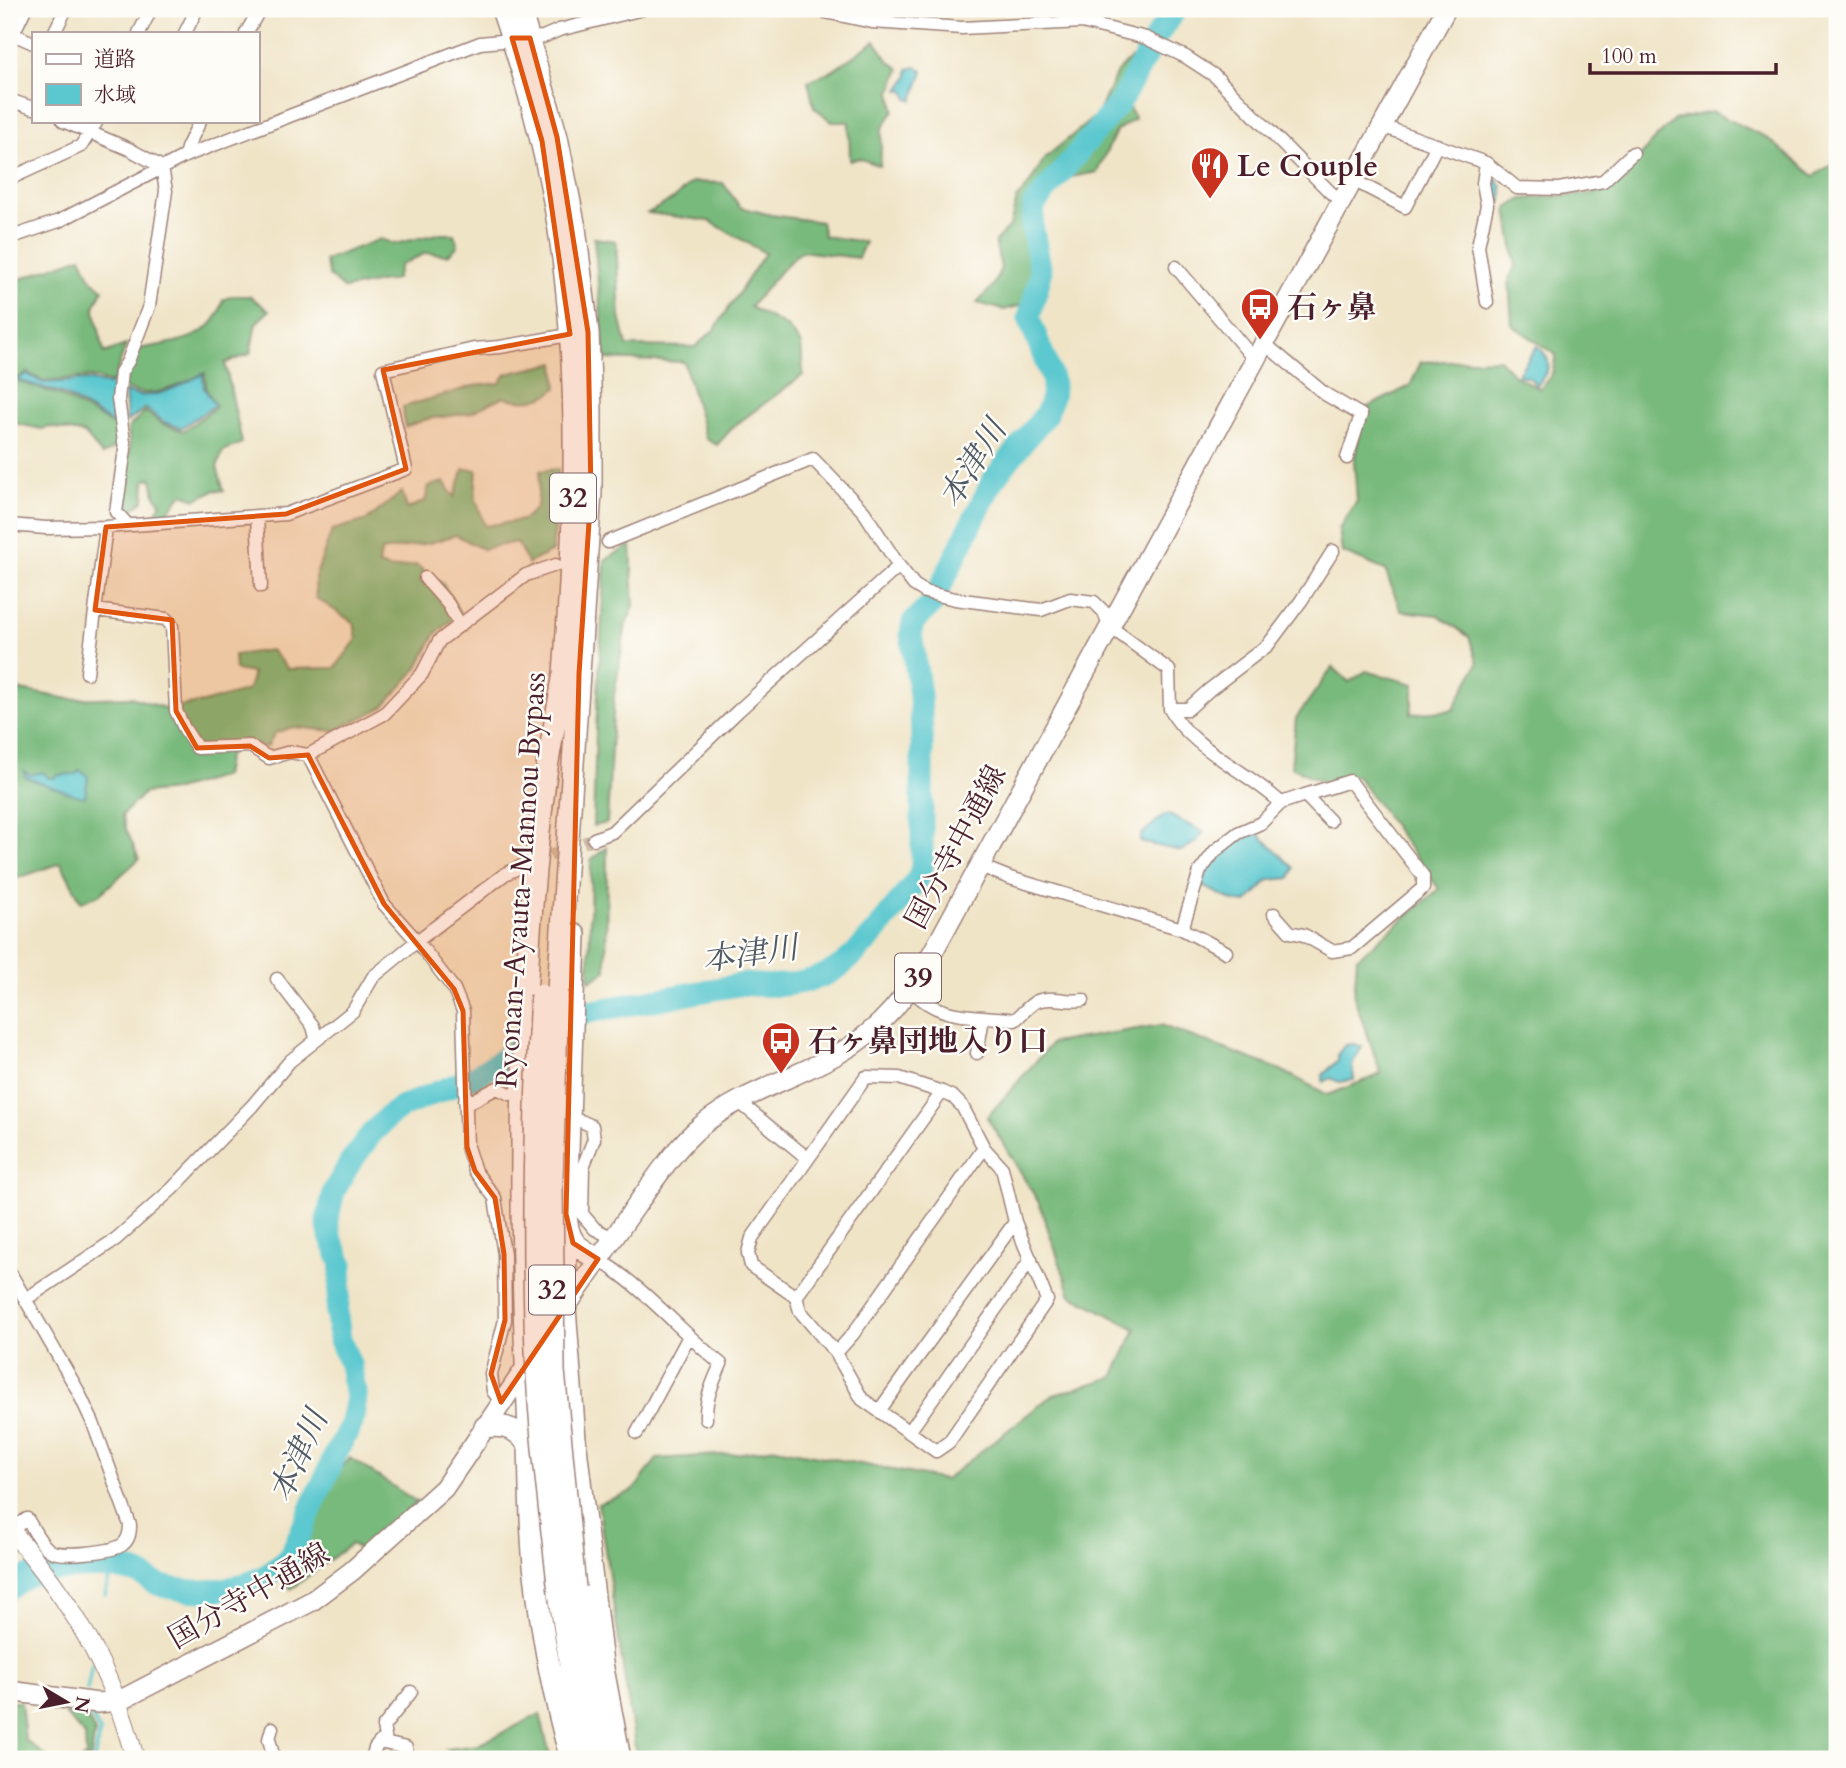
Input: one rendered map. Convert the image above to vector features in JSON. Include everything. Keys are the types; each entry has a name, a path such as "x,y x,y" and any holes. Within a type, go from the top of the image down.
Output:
{"highway":[{"name":"Ryonan-Ayauta-Mannou Bypass","path":"502,9 521,38"},
{"name":"Ryonan-Ayauta-Mannou Bypass","path":"520,9 521,38 579,334 573,490 571,673 551,834 550,993 537,1088 535,1294 542,1436 567,1590 606,1759"},
{"path":"571,673 550,993 516,1087 534,1563 542,1626 571,1759"},
{"path":"550,993 570,1065 565,1308 575,1439 601,1650 620,1759"},
{"path":"566,1214 567,1228 573,1243 598,1259"},
{"path":"485,1427 503,1425 510,1428 522,1436 530,1447"},
{"name":"Ryonan-Ayauta-Mannou Bypass","path":"567,1590 578,1715 588,1759"}],"main road":[{"name":"国分寺中通線","path":"9,1691 98,1703 119,1701 300,1608 332,1586 444,1488 598,1259 684,1142 716,1114 855,1044 889,1015 911,989 934,950 1446,9"},
{"path":"10,1529 55,1586 98,1656 119,1701 135,1759"}],"street":[{"path":"25,9 13,34 32,43"},
{"path":"54,32 66,9"},
{"path":"140,32 151,9"},
{"path":"186,32 197,9"},
{"path":"247,32 260,9"},
{"path":"9,238 59,221 186,156 480,43 543,37 559,30 643,9"},
{"path":"811,9 872,22 962,28 1082,22 1146,38 1186,57 1215,76 1342,201"},
{"path":"1082,22 1088,9"},
{"path":"9,100 32,108"},
{"path":"68,122 94,127 163,167"},
{"path":"186,156 200,122"},
{"path":"1382,126 1486,163 1517,188 1559,189 1603,181 1633,153"},
{"path":"9,179 81,146 94,127"},
{"path":"1353,180 1405,207 1437,145"},
{"path":"1486,163 1483,183 1487,205 1478,246 1487,302"},
{"path":"128,525 116,512 125,449 118,399 121,372 149,306 166,191 163,167"},
{"path":"1176,267 1259,351 1361,415 1347,458"},
{"path":"9,525 46,528 106,527 286,514 406,469 383,370 474,349 579,334"},
{"path":"608,542 813,459 864,512 914,585 926,592 955,599 1041,610 1070,599 1094,602 1104,612 1109,626 1169,670 1170,709 1184,729 1281,803"},
{"path":"257,517 261,586"},
{"path":"87,673 106,527"},
{"path":"1170,709 1188,709 1268,645 1301,601 1333,551"},
{"path":"95,610 166,619 172,626 176,711 198,748 250,746 269,758 290,752 308,755 384,714 422,674 439,641 526,575 556,565"},
{"path":"594,839 612,832 738,711 899,566"},
{"path":"425,578 449,604 460,625"},
{"path":"308,755 384,904 454,989 463,1011 467,1147 475,1171 495,1198 504,1254 505,1320 491,1374 494,1391 501,1402"},
{"path":"1182,929 1200,871 1215,851 1238,833 1261,822 1281,803 1350,781 1423,876 1423,888 1352,947 1332,951 1304,935 1290,932 1274,914"},
{"path":"1305,795 1330,821"},
{"path":"26,1299 116,1239 163,1198 252,1106 290,1060 353,1011 373,977 505,874 522,866"},
{"path":"980,866 1010,878 1182,929 1226,952"},
{"path":"277,979 313,1026 316,1038"},
{"path":"911,989 922,1001 947,1013 983,1018 1015,1020 1036,1002 1053,998 1083,1000"},
{"path":"977,1053 983,1018"},
{"path":"866,1077 899,1079 953,1097 962,1106 984,1148 1002,1168 1016,1222 1047,1300 949,1442 936,1451 862,1399 836,1353 800,1311 796,1297 751,1266 748,1253 752,1238 866,1077"},
{"path":"465,1098 472,1101 497,1088 516,1087"},
{"path":"796,1297 942,1092"},
{"path":"738,1101 807,1158"},
{"path":"581,1121 593,1126 594,1139 583,1167 582,1214 595,1229 613,1238"},
{"path":"836,1353 853,1334 984,1148"},
{"path":"879,1411 1016,1222"},
{"path":"598,1259 633,1283 688,1338 721,1364 705,1407 706,1419"},
{"path":"909,1432 1031,1259"},
{"path":"9,1271 77,1389 93,1423 130,1525 130,1535 123,1544 114,1549 62,1555 53,1553 46,1547 27,1519 10,1529"},
{"path":"636,1433 688,1338"},
{"path":"386,1742 383,1727 411,1692"},
{"path":"272,1728 269,1739 274,1759"},
{"path":"372,1759 380,1742 406,1748 408,1759"}],"highlighted area":[{"path":"512,38 530,38 557,137 588,332 591,492 579,674 566,1214 573,1243 598,1259 501,1402 491,1374 505,1320 504,1254 495,1198 475,1171 467,1147 463,1011 454,989 384,904 308,755 269,758 250,746 197,748 176,711 172,620 95,610 106,527 286,514 406,469 383,370 570,334 542,141"}],"green space":[{"path":"875,41 889,61 900,69 891,91 894,110 882,129 880,166 859,158 850,161 849,122 832,122 814,107 808,81 832,71"},
{"path":"1131,58 1138,67 1121,93 1135,119 1116,131 1097,172 1045,182 1030,202 1028,224 1036,267 1034,285 1026,304 1004,310 977,303 993,286 1001,268 995,241 1010,226 1017,198 1028,186 1045,158 1098,114 1117,72"},
{"path":"1712,112 1766,137 1814,176 1837,161 1837,1759 637,1759 598,1504 633,1491 657,1459 735,1454 776,1448 945,1480 1051,1396 1113,1377 1136,1329 1071,1295 1039,1203 987,1117 1052,1043 1161,1025 1281,1070 1328,1095 1381,1074 1354,997 1357,958 1439,889 1357,776 1322,782 1291,767 1296,718 1333,667 1349,682 1366,671 1414,684 1411,714 1453,710 1478,663 1469,637 1438,615 1401,611 1385,570 1342,552 1339,529 1357,501 1354,461 1364,409 1410,386 1421,362 1499,359 1515,376 1540,389 1552,374 1556,355 1512,325 1509,279 1516,266 1507,209 1522,199 1591,194 1619,185 1650,144 1674,120"},
{"path":"692,182 723,183 740,207 771,215 821,222 824,236 865,242 858,258 801,251 750,307 786,326 801,344 803,375 734,426 717,445 706,439 684,362 605,359 594,238 616,241 620,317 627,346 695,347 715,329 765,253 709,221 648,213 675,198"},
{"path":"437,234 454,234 458,246 448,255 426,253 400,265 396,279 344,289 329,276 325,260 380,239 395,244"},
{"path":"81,257 91,279 103,289 94,307 104,353 126,345 113,383 91,377 43,381 27,373 15,380 60,395 117,427 120,445 102,455 85,434 9,422 9,283"},
{"path":"232,296 250,296 269,311 256,323 250,354 225,363 242,443 223,451 217,467 224,491 215,490 196,499 182,494 164,517 155,514 161,503 155,495 152,478 145,480 144,500 130,512 120,503 130,448 128,428 145,411 163,424 183,431 216,407 206,389 205,373 165,390 144,393 124,387 128,371 139,349 178,341 202,332 218,314 223,300"},
{"path":"555,363 557,388 539,399 518,400 503,397 470,413 427,419 405,427 403,407 473,386 500,383 506,374"},
{"path":"464,469 477,470 475,496 485,526 523,520 537,507 540,471 558,469 557,513 552,551 528,564 517,542 482,549 456,535 430,543 381,551 379,565 390,569 416,565 443,584 460,613 435,635 417,669 382,708 334,731 293,727 275,733 267,747 238,742 227,758 224,776 176,790 144,793 122,815 139,859 99,895 81,902 61,863 9,881 9,688 69,699 131,697 164,708 203,703 248,690 253,673 235,670 234,655 271,650 288,669 335,668 357,639 354,623 316,598 315,578 332,530 367,520 402,492 407,509 425,501 429,486 444,482 454,497"},
{"path":"631,545 634,606 626,624 614,695 607,823 593,826 605,560"},
{"path":"607,847 606,971 589,981 591,860"},
{"path":"350,1458 417,1502 362,1550 351,1544 291,1589 284,1581 301,1555 331,1480"},
{"path":"9,1702 21,1702 25,1740 49,1759 9,1759"},
{"path":"64,1713 88,1718 95,1732 90,1759 82,1759 86,1756 85,1736"},
{"path":"540,1714 551,1759 466,1759 446,1749 478,1745"}],"water":[{"path":"917,67 923,71 913,100 908,99 905,91 899,90 908,77 908,69"},
{"path":"1491,175 1502,186 1502,202 1492,201 1492,188 1488,187"},
{"path":"1537,346 1546,356 1548,366 1537,386 1529,377 1517,375"},
{"path":"27,374 43,383 88,380 113,386 114,424 62,393 17,380"},
{"path":"203,374 204,388 215,405 181,428 164,422 145,408 127,422 125,391 145,396 165,392"},
{"path":"79,770 88,776 85,797 28,778 24,771 30,775 43,772 49,778 55,778 56,775 76,774"},
{"path":"1164,815 1204,832 1196,842 1181,851 1140,842 1142,834"},
{"path":"1255,831 1294,868 1290,878 1269,880 1246,903 1234,901 1200,885 1209,868 1222,854"},
{"path":"1345,1045 1362,1047 1352,1064 1354,1080 1339,1082 1331,1078 1323,1082 1323,1075 1338,1060 1338,1054"}],"waterway":[{"name":"本津川","path":"9,1589 32,1575 56,1570 97,1568 134,1572 159,1585 179,1589 215,1590 249,1583 279,1566 291,1554 352,1423 356,1397 350,1364 340,1340 337,1314 342,1264 330,1236 327,1221 334,1191 372,1133 402,1107 476,1076 526,1041 588,1012 744,984 783,985 821,977 843,964 863,946 918,879 922,867 922,734 920,695 911,633 913,622 932,604 993,480 1046,414 1052,396 1052,378 1029,318 1041,273 1032,225 1034,205 1120,102 1158,34 1176,9"},
{"path":"105,1595 111,1569"},
{"path":"87,1690 92,1665"},
{"path":"66,1708 75,1713 90,1713"},
{"path":"90,1712 100,1732 94,1759"}],"tunnel":[{"path":"533,862 594,839"}],"place":[{"name":"Le Couple","path":"1210,200"},
{"name":"石ヶ鼻","path":"1260,341"},
{"name":"石ヶ鼻団地入り口","path":"781,1075"}]}
